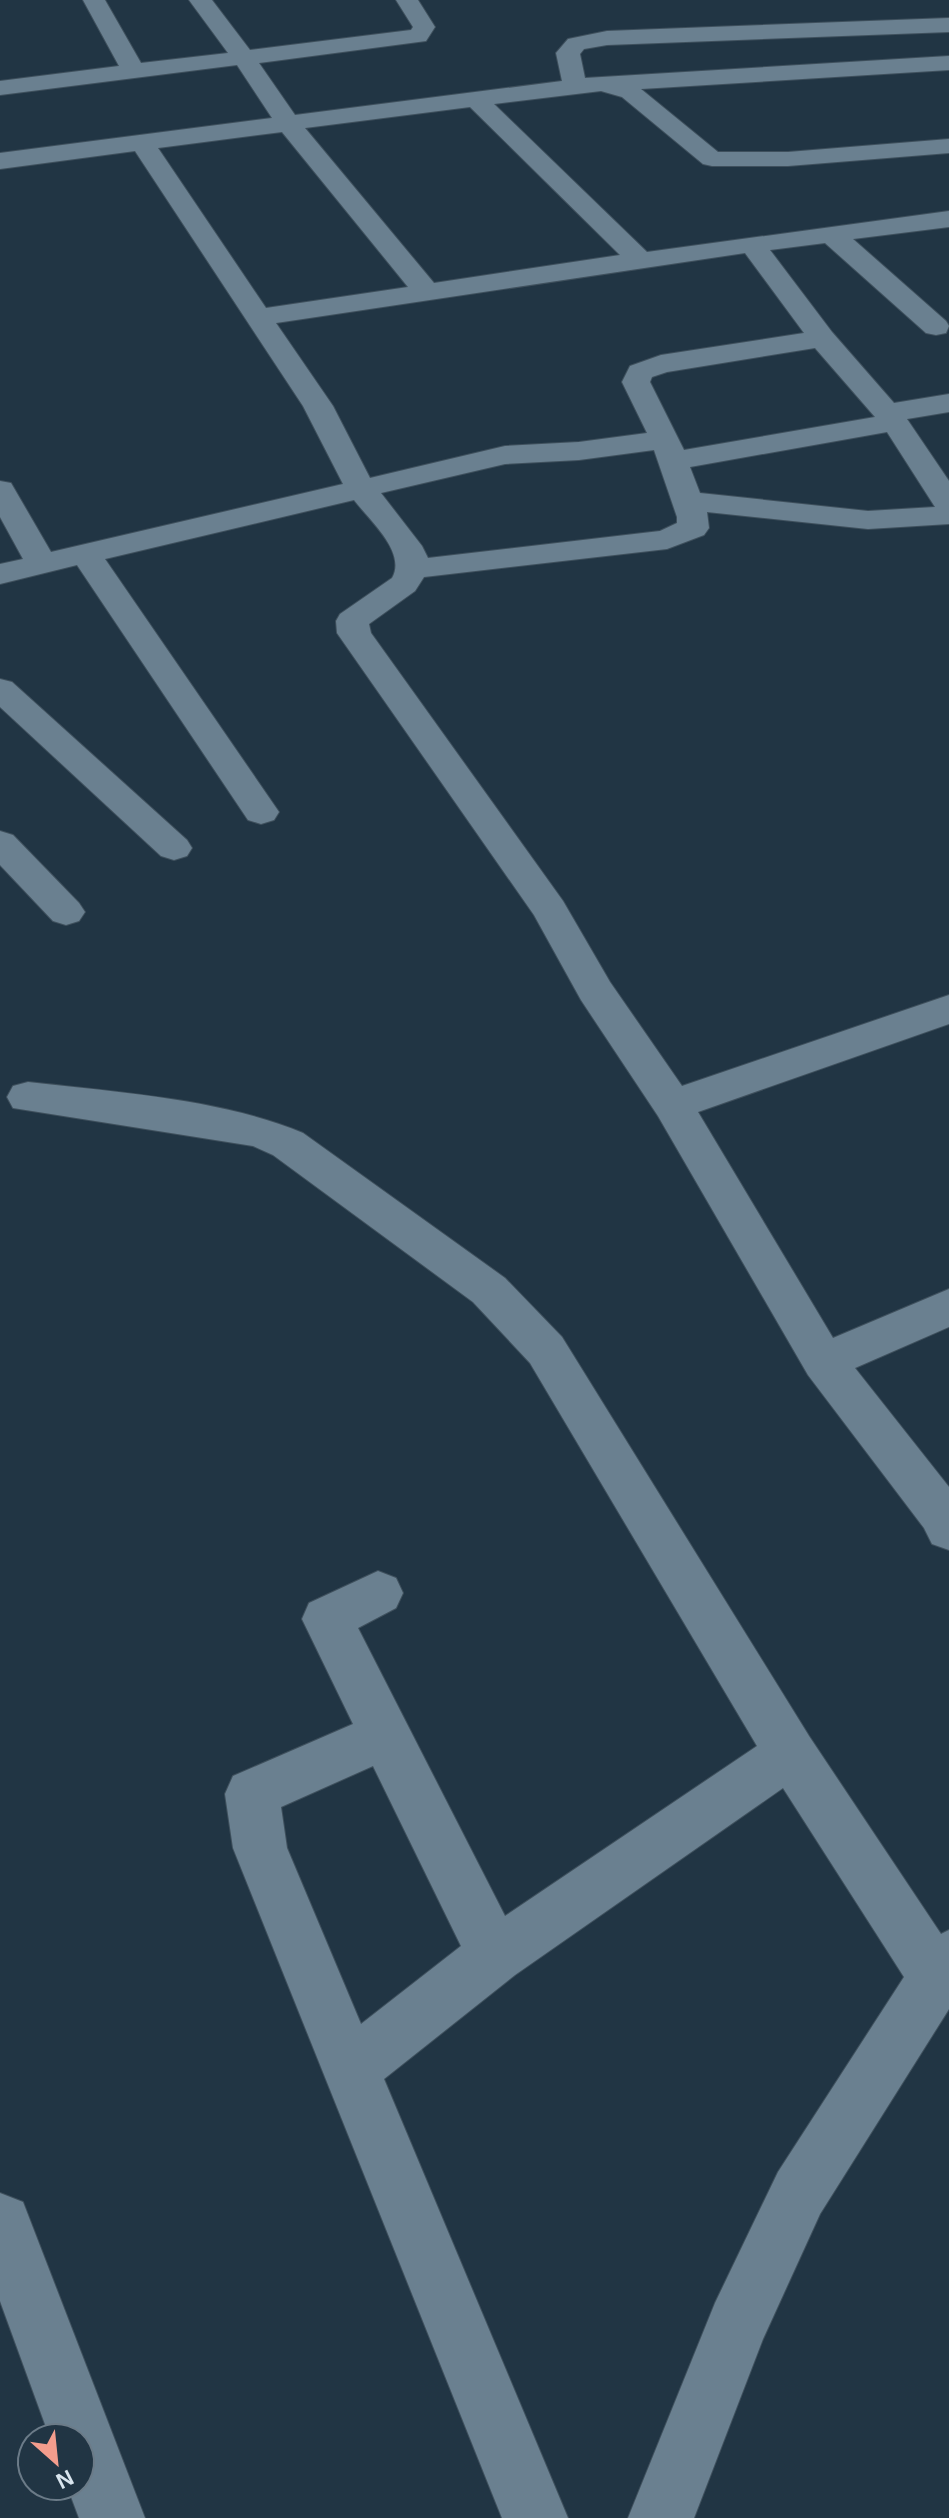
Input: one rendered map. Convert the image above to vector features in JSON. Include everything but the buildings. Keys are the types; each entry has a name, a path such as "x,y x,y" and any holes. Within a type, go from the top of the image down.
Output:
{"street":[{"path":"94,0 135,73"},
{"path":"200,0 287,122 427,292"},
{"path":"0,88 418,36 424,27 407,0"},
{"path":"575,86 568,53 576,44 607,38 949,25"},
{"path":"0,161 575,86 949,63"},
{"path":"602,85 630,92 712,159 788,159 949,146"},
{"path":"477,100 640,260"},
{"path":"142,142 318,406 360,487 411,553 413,569 404,584 352,621 354,633 550,910 595,990 673,1105 824,1362 946,1517"},
{"path":"259,317 752,244 949,219"},
{"path":"830,233 936,327"},
{"path":"752,244 822,338 891,418 949,504"},
{"path":"413,569 667,540 693,528 669,450 636,382 640,372 661,364 822,338"},
{"path":"0,574 505,455 669,450 891,418 949,403"},
{"path":"0,490 42,564"},
{"path":"687,501 868,520 949,515"},
{"path":"85,553 261,812"},
{"path":"0,689 174,848"},
{"path":"0,843 66,912"},
{"path":"673,1105 949,1009"},
{"path":"28,1097 131,1109 260,1132 288,1144 489,1290 546,1350 790,1753 943,1968 799,2193 737,2325 661,2518"},
{"path":"824,1362 949,1307"},
{"path":"378,1593 327,1619 495,1955"},
{"path":"383,1736 252,1794 260,1848 535,2518"},
{"path":"351,2068 495,1955 790,1753"},
{"path":"2,2223 112,2518"}]}
